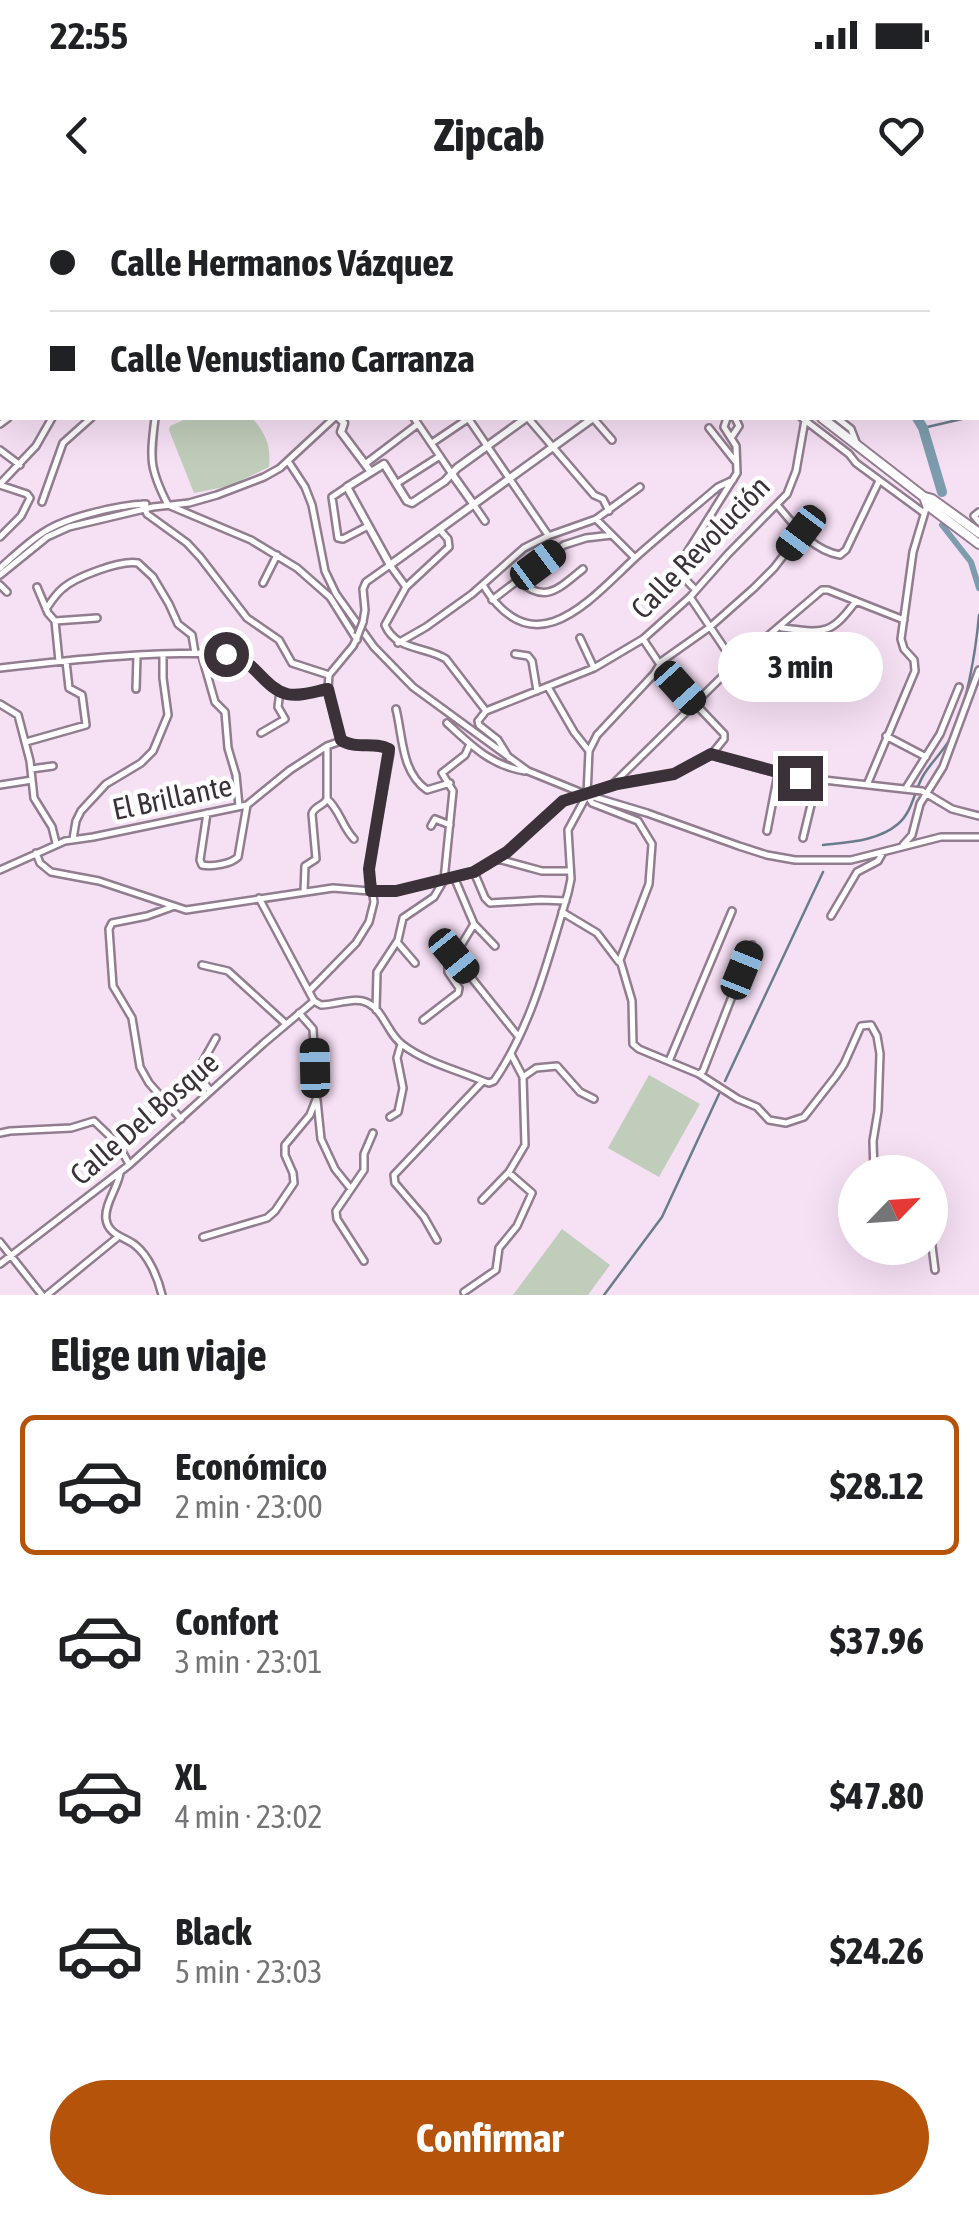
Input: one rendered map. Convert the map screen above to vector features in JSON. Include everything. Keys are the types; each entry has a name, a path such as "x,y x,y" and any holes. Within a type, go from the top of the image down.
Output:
{"main road":[{"path":"825,420 979,544"},
{"path":"927,503 979,533"}],"street":[{"path":"733,200 748,200"},
{"path":"0,537 21,516 30,498 0,484 36,446 51,420"},
{"path":"42,502 64,443 89,420"},
{"path":"155,420 150,459 168,505 277,554 320,586 357,638"},
{"path":"0,572 68,521 189,503 264,477 341,420"},
{"path":"342,420 341,432 371,472"},
{"path":"365,464 414,420"},
{"path":"416,420 485,520"},
{"path":"432,443 466,420"},
{"path":"470,420 548,536"},
{"path":"377,454 406,501 412,503 446,482 457,468 524,420"},
{"path":"529,420 594,495 602,498 609,511"},
{"path":"309,991 356,944 366,930 373,908 369,869 389,749 348,745 341,740 328,689 330,675 357,638 363,622 362,589 366,582 590,420"},
{"path":"595,420 612,440"},
{"path":"733,420 724,427 734,435"},
{"path":"696,590 683,576 681,565 738,472 735,420"},
{"name":"Calle Revolución","path":"486,711 594,668 643,638 690,598 778,506 794,480 803,420"},
{"path":"804,420 880,481 927,503 914,552 901,642 916,667 867,785"},
{"path":"840,420 851,429 856,443"},
{"path":"709,428 737,463"},
{"path":"0,450 20,465"},
{"path":"849,454 872,458"},
{"path":"396,484 440,456"},
{"path":"288,461 312,505 325,571 364,635 414,687 528,771 588,795 782,858 852,860 950,836 979,837"},
{"path":"368,526 340,539 332,501 334,494 384,464"},
{"path":"483,585 498,608 513,619 536,624 568,616 718,487 733,480"},
{"path":"778,506 801,533 831,554 840,555 880,481"},
{"path":"346,487 406,587"},
{"path":"398,642 426,627 483,585 513,556 548,536 596,519 640,487"},
{"path":"143,507 200,556 247,618 279,640 288,660 330,675"},
{"path":"979,512 974,516 979,522"},
{"path":"596,519 636,558"},
{"path":"440,530 450,543 446,551 406,587 386,626 398,642 446,659 486,711 479,724 498,740 511,760"},
{"path":"259,898 314,1001 321,1006 361,1001 376,1010 392,1035 412,1051 482,1081 494,1081 532,1007 566,902 570,887 568,830 588,795 588,751 603,728 666,657 710,627 774,568 801,533"},
{"path":"492,600 571,542 612,535"},
{"path":"263,583 277,554"},
{"path":"46,609 68,584 117,563 138,563 153,577 178,624 192,635 215,702 226,712 228,748 243,806 237,860 202,865 200,852 207,813"},
{"path":"518,580 533,592 546,593 582,569"},
{"path":"0,585 7,592"},
{"path":"37,587 50,616 56,620 98,618"},
{"path":"612,785 735,664 822,590 904,620"},
{"path":"690,598 735,664"},
{"path":"779,628 824,630 840,621 856,601"},
{"path":"26,742 86,725 82,695 70,688 62,661 56,620"},
{"path":"580,638 594,668"},
{"path":"36,853 40,863 51,872 99,881 172,907 198,910 345,888 396,891 474,872 498,859 557,805 570,798 612,785 674,774 711,754 722,742 724,734 660,665 643,638"},
{"path":"0,668 198,653 238,656 280,691 292,695 328,689"},
{"path":"73,839 81,811 106,784 153,751 168,715 163,654"},
{"path":"515,654 528,656 532,661 538,691"},
{"path":"136,689 137,656"},
{"path":"900,847 912,835 924,792 943,768 979,670"},
{"path":"548,687 588,751"},
{"path":"909,789 945,726 960,687"},
{"path":"262,732 285,720 278,706 280,691"},
{"path":"0,704 18,715 34,798 48,820 56,844"},
{"path":"396,709 407,765 424,788 430,790 450,783"},
{"path":"446,723 494,762 528,771"},
{"path":"886,736 926,756"},
{"name":"El Brillante","path":"0,870 73,839 243,806 290,770 341,740"},
{"path":"376,1010 377,972 398,942 403,918 434,897 444,880 453,792 442,771 465,755 470,744"},
{"path":"304,892 305,866 316,859 312,814 327,799 327,746"},
{"path":"711,754 778,774 924,792 952,809 979,816"},
{"path":"30,769 53,766"},
{"path":"767,831 778,774"},
{"path":"0,785 32,780"},
{"path":"802,838 817,780"},
{"path":"588,795 592,802 638,821 650,838 649,884 620,965"},
{"path":"327,799 354,838"},
{"path":"431,826 434,818 450,825"},
{"path":"831,916 857,872 878,861 884,852"},
{"path":"498,859 542,871 570,871"},
{"path":"474,872 490,903 566,902"},
{"path":"454,878 474,924 496,946"},
{"path":"172,907 112,923 109,929 112,986 132,1018 142,1073 181,1119"},
{"path":"669,1062 732,910"},
{"path":"562,912 597,933 620,965 632,1001 633,1044 699,1074 757,1107 769,1120 786,1123 804,1116 844,1064 862,1026 871,1025 880,1054 874,1155"},
{"path":"422,1020 458,992 448,972 474,924"},
{"path":"398,942 415,963"},
{"path":"699,1074 752,945"},
{"path":"454,956 518,1036"},
{"path":"202,965 228,971 286,1024"},
{"name":"Calle Del Bosque","path":"0,1264 129,1166 314,1001"},
{"path":"299,1014 314,1030 321,1140 352,1190"},
{"path":"211,1091 198,1072 216,1038"},
{"path":"390,1117 398,1112 403,1094 397,1058 401,1044"},
{"path":"482,1200 508,1172 525,1145 524,1077 510,1054"},
{"path":"524,1077 539,1067 557,1066 576,1088 594,1099"},
{"path":"437,1240 424,1217 395,1183 394,1176 482,1081"},
{"path":"204,1237 267,1218 275,1212 294,1183 285,1145 305,1123 316,1097"},
{"path":"118,1144 168,1104"},
{"path":"0,1134 71,1128 94,1121 118,1144 129,1166"},
{"path":"364,1261 336,1215 338,1206 364,1170 364,1154 373,1132"},
{"path":"464,1292 496,1270 497,1251 517,1226 532,1193 508,1172"},
{"path":"120,1173 105,1217 108,1227 143,1253 158,1278 162,1295"},
{"path":"0,1242 44,1295 118,1236"},
{"path":"934,1265 935,1270"}],"green space":[{"path":"184,420 254,420 266,440 269,467 229,486 194,493 170,426"},
{"path":"649,1075 700,1104 659,1177 608,1148"},
{"path":"562,1229 610,1265 588,1295 513,1295"}],"waterway":[{"path":"918,420 942,492"},
{"path":"923,428 957,420"},
{"path":"942,525 971,562 979,588"},
{"path":"823,845 882,834 907,813 923,776 957,724 970,678 979,615"},
{"path":"725,1081 823,872"},
{"path":"604,1295 662,1217 719,1094"}],"route":[{"path":"226,654 243,659 283,692 292,695 328,689 341,740 348,745 389,749 369,869 371,891 396,891 474,872 507,852 563,801 617,784 674,774 711,754 800,778"}]}
